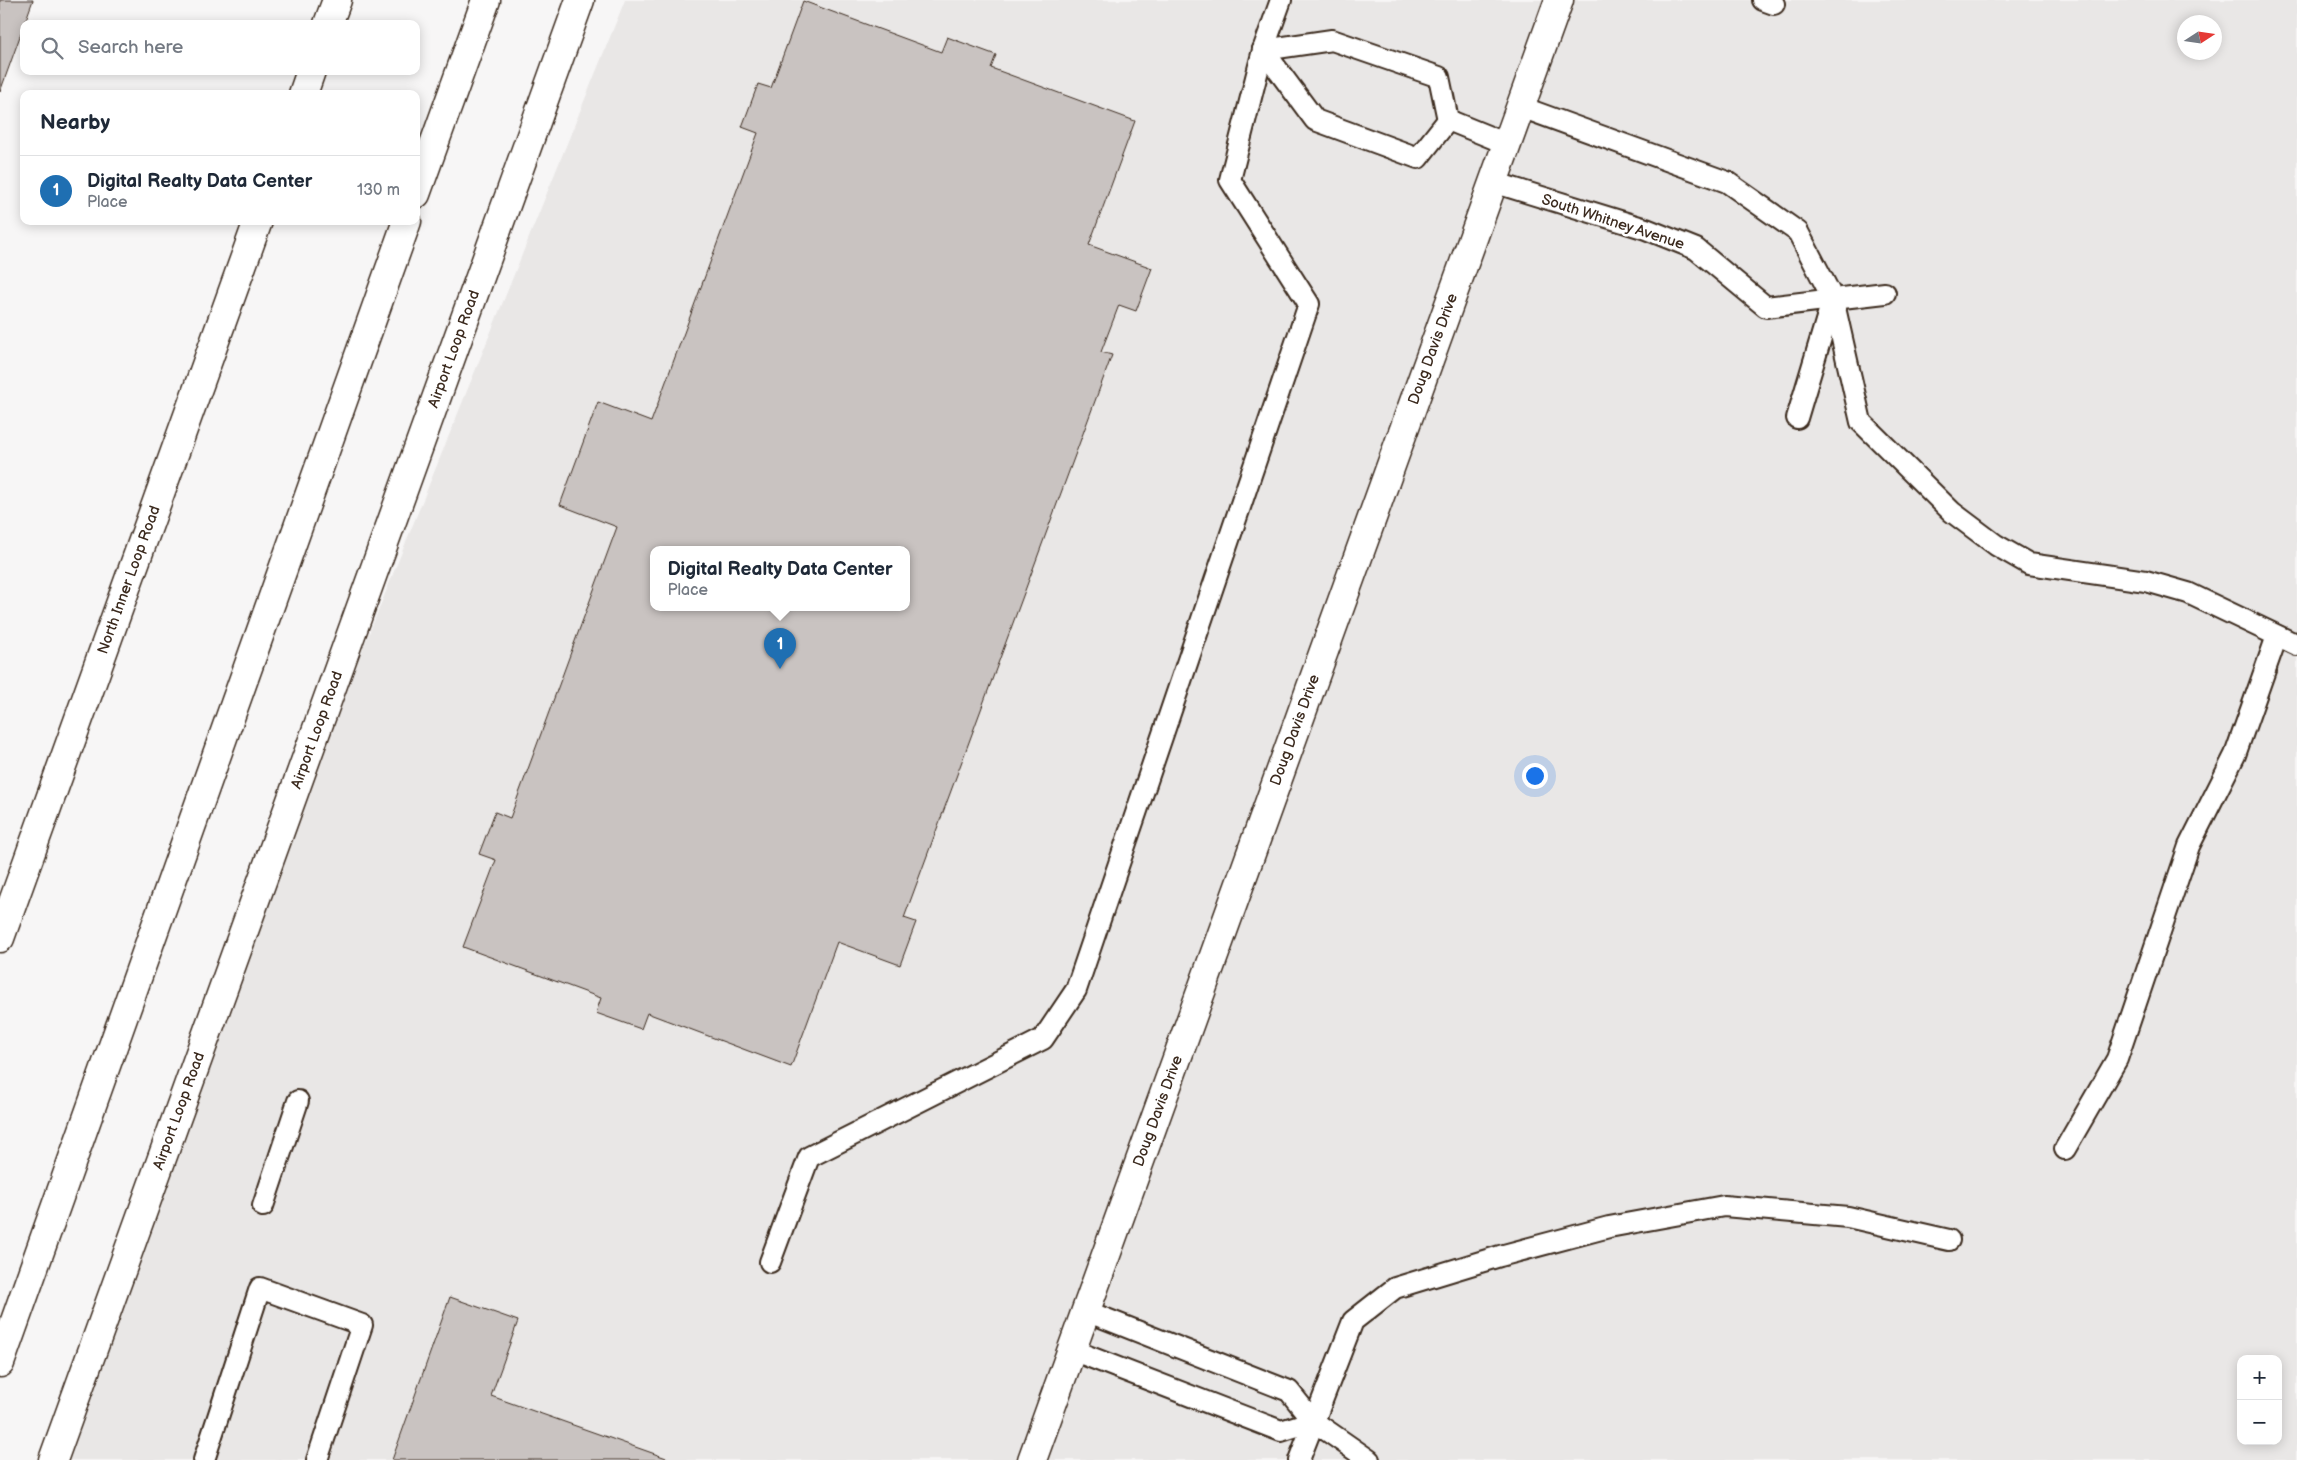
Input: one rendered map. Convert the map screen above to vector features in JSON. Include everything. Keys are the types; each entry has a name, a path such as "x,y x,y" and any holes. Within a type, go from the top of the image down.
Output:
{"main road":[{"path":"330,20 337,0"},
{"path":"420,183 486,0"},
{"name":"Airport Loop Road","path":"53,1460 580,0"},
{"name":"Doug Davis Drive","path":"1032,1460 1559,0"},
{"path":"304,90 310,75"},
{"name":"North Inner Loop Road","path":"0,938 257,225"},
{"path":"0,1363 406,225"}],"lane":[{"path":"770,1262 809,1158 1043,1040 1076,990 1309,304 1230,180 1263,50 1281,0"},
{"path":"1263,50 1332,40 1438,77 1448,120"},
{"path":"1263,50 1315,120 1418,158 1448,120"},
{"path":"1521,106 1727,182 1798,232 1833,299 1861,422 1952,512 1996,545 2029,564 2146,581 2188,593 2297,645"},
{"path":"1448,120 1507,144"},
{"name":"South Whitney Avenue","path":"1493,182 1646,229 1696,249 1766,307 1885,293"},
{"path":"1797,418 1833,299"},
{"path":"2065,1149 2117,1059 2189,846 2235,755 2277,636"},
{"path":"263,1206 298,1101"},
{"path":"1299,1460 1353,1321 1396,1288 1500,1256 1609,1227 1724,1206 1848,1217 1949,1240"},
{"path":"204,1460 260,1288 362,1325 317,1460"},
{"path":"1086,1312 1289,1391 1313,1421 1369,1460"},
{"path":"1072,1350 1281,1431 1313,1421"}],"shaded area":[{"path":"625,0 2297,0 2297,1460 49,1460 338,710"}],"building":[{"path":"0,0 33,0 26,20 20,20 20,36 0,92"},
{"path":"803,1 941,52 947,37 996,55 991,68 1135,121 1089,245 1152,268 1136,311 1119,305 1101,352 1112,355 904,918 916,922 900,965 837,942 791,1067 647,1013 641,1029 596,1013 601,998 463,947 496,860 479,854 495,812 510,818 617,527 560,505 598,402 651,422 758,133 742,127 758,84 771,88"},
{"path":"450,1297 518,1321 491,1396 672,1460 392,1460"}],"place":[{"name":"Digital Realty Data Center","path":"780,669"}]}
